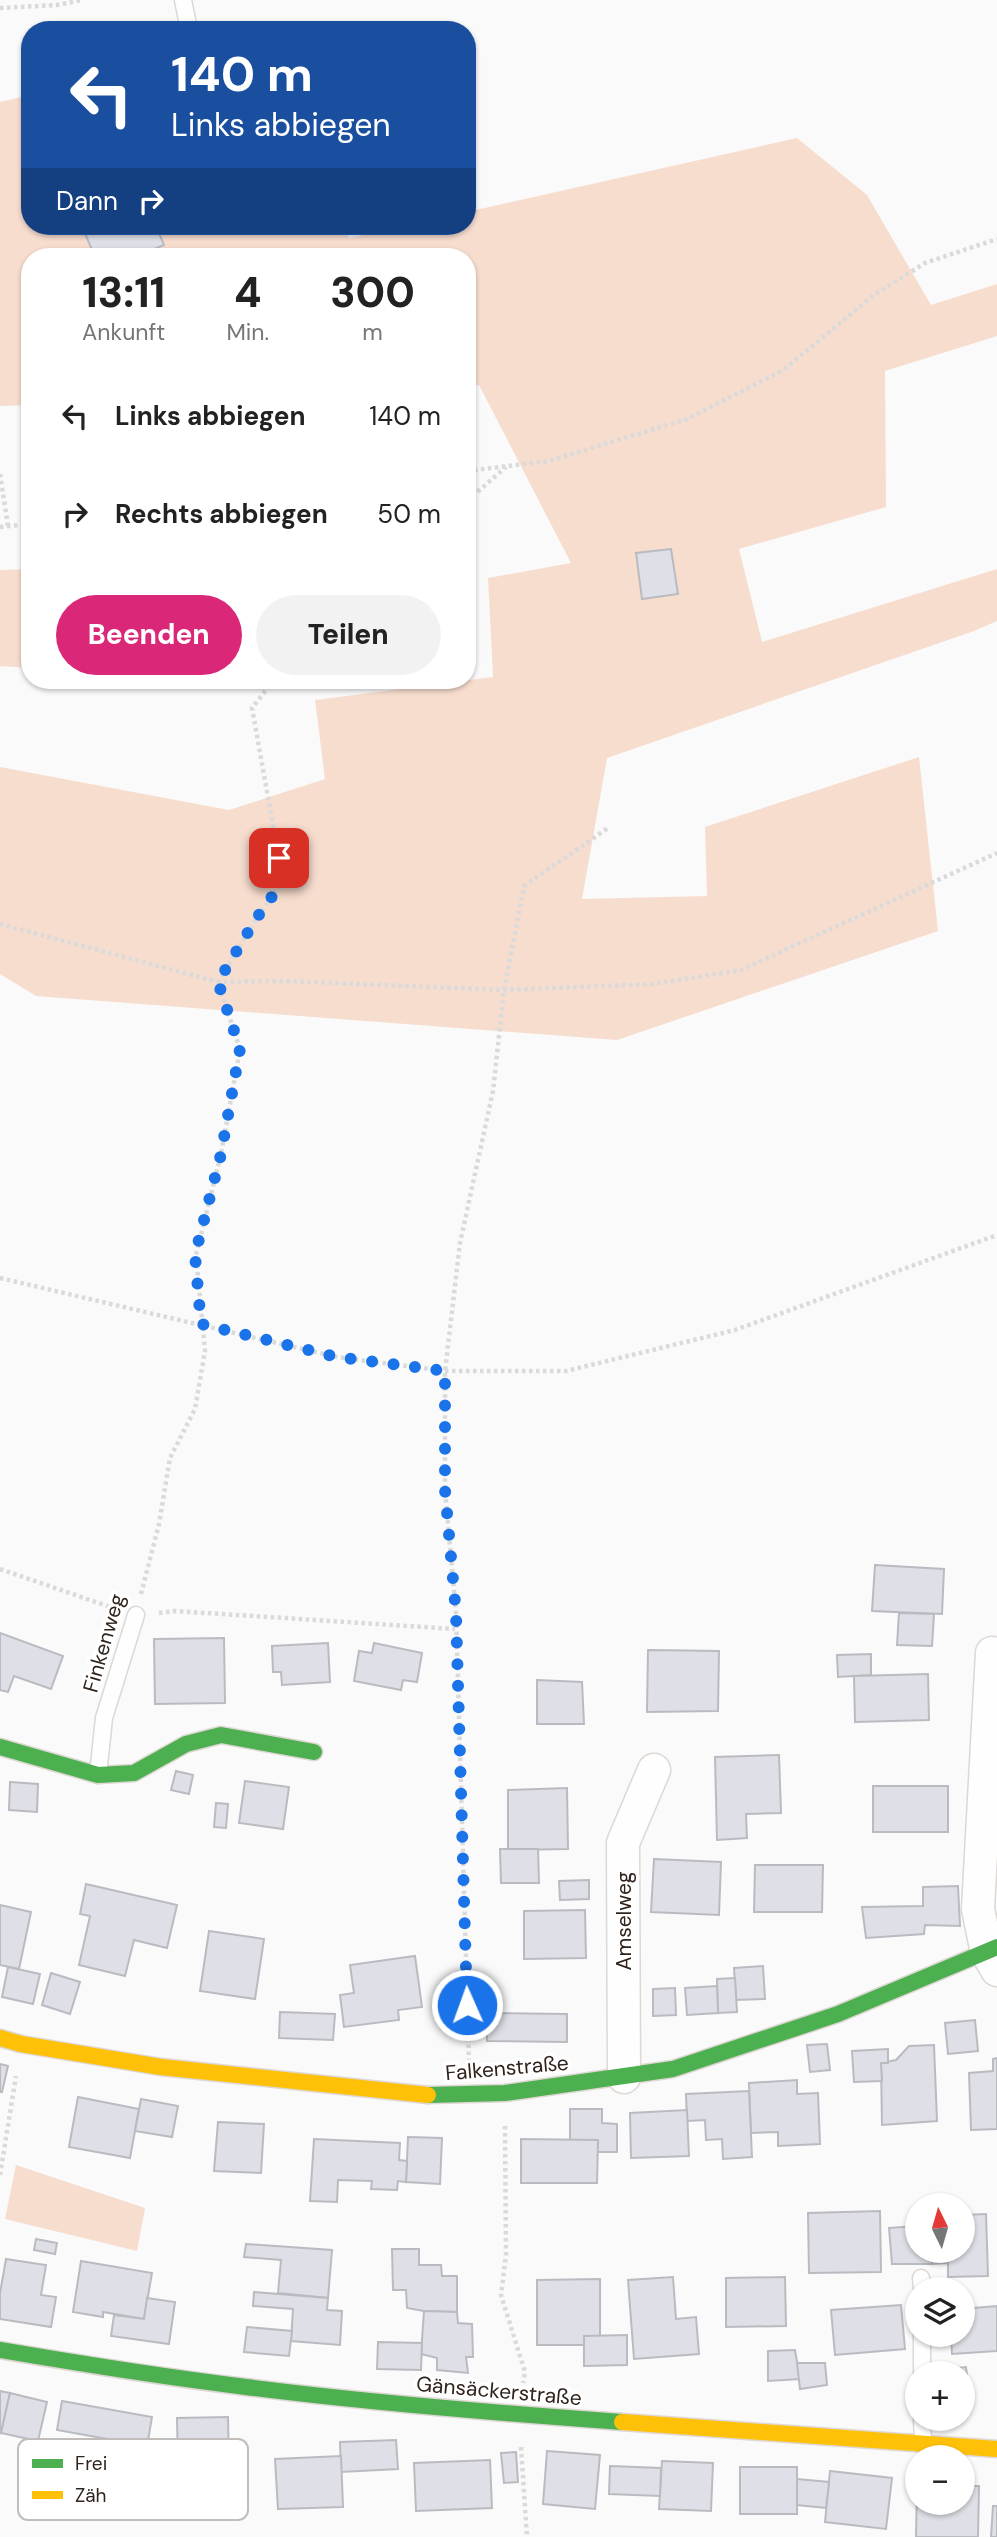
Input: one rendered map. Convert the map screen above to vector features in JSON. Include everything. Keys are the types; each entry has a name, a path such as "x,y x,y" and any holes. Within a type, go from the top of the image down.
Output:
{"street":[{"path":"992,1653 978,1909 994,1957"},
{"path":"0,1746 97,1775 134,1773 186,1744 221,1735 314,1752"},
{"name":"Amselweg","path":"624,2077 623,1843 654,1770"},
{"name":"Falkenstraße","path":"0,2038 21,2044 161,2067 428,2095 505,2092 673,2069 755,2043 994,1957"},
{"name":"Gänsäckerstraße","path":"0,2350 58,2361 251,2388 519,2415 997,2449"}],"lane":[{"path":"183,0 187,21"},
{"name":"Finkenweg","path":"97,1775 104,1718 136,1615"},
{"path":"923,2431 923,2443"}],"path":[{"path":"0,8 57,5 82,0"},
{"path":"476,470 549,461 687,419 783,370 874,295 925,263 997,239"},
{"path":"476,493 507,466"},
{"path":"0,474 8,526"},
{"path":"0,527 21,525"},
{"path":"218,982 256,919 283,881 252,708 267,689"},
{"path":"470,2053 456,1613 445,1490 445,1371 460,1243 493,1091 504,990 524,886 608,828"},
{"path":"0,924 218,982 285,981 504,990 653,984 741,970 997,853"},
{"name":"Finkenweg","path":"136,1615 159,1524 170,1458 195,1409 205,1351 195,1255 221,1154 240,1049 218,982"},
{"path":"0,1278 337,1357 445,1371 566,1371 722,1334 997,1235"},
{"path":"0,1569 136,1615 175,1611 455,1629"},
{"path":"0,2175 21,2044"},
{"path":"505,2092 506,2255 501,2295 525,2372 519,2415 527,2537"}],"shaded area":[{"path":"21,97 21,235 348,235 349,238 363,235 476,235 476,210 797,138 867,195 931,305 997,284 997,336 885,371 886,507 739,549 762,642 997,569 997,621 607,758 582,899 707,896 705,827 919,757 938,931 617,1040 36,996 0,974 0,767 229,810 325,779 315,700 400,689 476,689 476,679 493,677 488,578 571,563 479,385 476,385 476,248 21,248 21,405 0,406 0,102"},
{"path":"21,569 21,667 0,666 0,570"},
{"path":"16,2165 145,2208 137,2251 5,2219"}],"building":[{"path":"86,235 160,235 164,245 157,248 91,248"},
{"path":"671,549 678,594 642,599 636,553"},
{"path":"875,1565 944,1569 942,1614 872,1611"},
{"path":"899,1613 934,1614 932,1646 897,1645"},
{"path":"0,1633 63,1656 51,1689 14,1676 8,1692 0,1690"},
{"path":"224,1638 225,1703 155,1704 154,1639"},
{"path":"328,1643 330,1682 282,1685 281,1672 273,1672 272,1646"},
{"path":"374,1643 422,1653 417,1682 403,1680 401,1690 354,1681 359,1651 372,1653"},
{"path":"648,1650 719,1651 718,1711 647,1712"},
{"path":"871,1654 871,1675 838,1677 837,1655"},
{"path":"928,1674 929,1720 855,1722 854,1676"},
{"path":"537,1680 582,1682 584,1724 537,1724"},
{"path":"779,1755 781,1813 746,1814 747,1838 717,1840 715,1757"},
{"path":"176,1771 193,1775 189,1794 171,1790"},
{"path":"245,1781 289,1787 283,1829 239,1823"},
{"path":"10,1782 38,1784 37,1812 9,1810"},
{"path":"873,1786 948,1786 948,1832 873,1832"},
{"path":"567,1788 568,1849 508,1850 508,1790"},
{"path":"216,1803 228,1804 226,1828 214,1827"},
{"path":"500,1849 538,1849 539,1883 501,1883"},
{"path":"654,1859 721,1862 719,1915 651,1912"},
{"path":"755,1865 823,1865 822,1912 754,1912"},
{"path":"589,1880 589,1899 560,1900 559,1881"},
{"path":"86,1884 177,1905 167,1948 134,1940 125,1976 79,1965 90,1916 80,1914"},
{"path":"958,1886 960,1926 925,1925 924,1934 866,1938 862,1907 923,1906 923,1887"},
{"path":"0,1905 31,1912 19,1969 0,1965"},
{"path":"585,1910 586,1958 524,1959 524,1911"},
{"path":"209,1931 264,1939 255,1999 200,1991"},
{"path":"415,1956 422,2007 398,2010 399,2020 344,2027 340,1995 354,1993 350,1965"},
{"path":"763,1966 765,1999 736,2000 734,1968"},
{"path":"8,1967 40,1974 33,2004 2,1997"},
{"path":"51,1973 80,1982 70,2014 42,2005"},
{"path":"735,1978 737,2012 718,2013 717,1979"},
{"path":"717,1986 718,2013 687,2015 685,1988"},
{"path":"675,1988 676,2015 653,2016 653,1989"},
{"path":"280,2012 335,2014 333,2040 279,2038"},
{"path":"487,2013 567,2014 567,2042 487,2041"},
{"path":"975,2020 978,2051 948,2054 945,2023"},
{"path":"827,2044 830,2070 810,2072 807,2045"},
{"path":"934,2045 937,2121 882,2125 881,2063 896,2060 909,2046"},
{"path":"888,2049 888,2063 881,2063 882,2081 854,2082 852,2051"},
{"path":"997,2058 997,2129 971,2130 969,2073 993,2071 993,2059"},
{"path":"0,2064 8,2066 2,2092 0,2092"},
{"path":"797,2080 797,2094 818,2093 820,2144 778,2146 778,2132 751,2133 749,2083"},
{"path":"749,2091 752,2157 723,2159 722,2139 706,2140 705,2120 687,2121 686,2094"},
{"path":"78,2097 139,2109 130,2158 69,2147"},
{"path":"141,2099 178,2106 172,2137 135,2131"},
{"path":"570,2109 602,2109 602,2123 617,2124 617,2152 597,2152 598,2140 570,2140"},
{"path":"687,2110 689,2156 631,2158 630,2113"},
{"path":"218,2122 264,2124 261,2173 214,2171"},
{"path":"408,2137 442,2138 440,2184 406,2182"},
{"path":"314,2139 400,2143 399,2160 407,2161 406,2182 398,2181 397,2190 371,2189 372,2181 338,2180 337,2202 310,2201"},
{"path":"521,2139 598,2140 597,2183 521,2183"},
{"path":"880,2211 881,2272 809,2273 808,2213"},
{"path":"975,2214 986,2214 988,2276 948,2277 948,2263 975,2263"},
{"path":"905,2227 905,2263 932,2264 892,2264 889,2228"},
{"path":"36,2239 57,2243 55,2254 34,2250"},
{"path":"246,2244 332,2250 328,2298 278,2293 281,2260 244,2257"},
{"path":"392,2249 419,2249 419,2265 441,2265 442,2276 457,2276 457,2312 407,2308 406,2290 393,2290"},
{"path":"6,2259 46,2265 41,2295 56,2297 51,2327 0,2319 0,2293"},
{"path":"81,2261 152,2273 144,2319 103,2312 103,2317 73,2312"},
{"path":"673,2277 676,2319 696,2317 699,2354 634,2359 628,2280"},
{"path":"785,2277 786,2326 726,2327 726,2278"},
{"path":"600,2279 600,2336 584,2336 584,2345 537,2345 537,2280"},
{"path":"254,2292 328,2298 327,2310 342,2311 340,2345 291,2341 293,2309 253,2306"},
{"path":"147,2298 175,2302 169,2344 111,2336 114,2315 144,2319"},
{"path":"901,2305 905,2349 835,2355 831,2310"},
{"path":"997,2306 997,2351 952,2354 952,2347 975,2347 975,2308"},
{"path":"424,2311 457,2312 458,2323 472,2324 473,2357 466,2357 468,2373 437,2370 437,2358 421,2354"},
{"path":"247,2327 292,2331 289,2356 244,2352"},
{"path":"627,2335 627,2365 584,2366 584,2336"},
{"path":"378,2342 422,2343 421,2370 377,2369"},
{"path":"795,2350 800,2379 768,2381 768,2351"},
{"path":"797,2363 825,2363 827,2385 800,2389"},
{"path":"0,2391 10,2393 1,2433 0,2432"},
{"path":"10,2393 47,2402 38,2439 1,2433"},
{"path":"62,2401 152,2417 148,2439 108,2439 57,2430"},
{"path":"228,2417 228,2439 177,2439 177,2418"},
{"path":"396,2440 398,2469 341,2472 340,2442"},
{"path":"547,2451 600,2455 595,2509 543,2504"},
{"path":"516,2452 518,2482 504,2483 501,2453"},
{"path":"341,2456 343,2507 278,2509 275,2459"},
{"path":"490,2460 492,2508 416,2511 414,2463"},
{"path":"662,2461 713,2463 711,2511 659,2509"},
{"path":"610,2466 661,2468 660,2496 609,2494"},
{"path":"740,2467 797,2467 797,2514 740,2514"},
{"path":"830,2471 892,2478 886,2529 825,2522"},
{"path":"797,2479 829,2482 826,2508 797,2505"},
{"path":"975,2486 979,2486 978,2537 916,2537 916,2515 975,2515"},
{"path":"993,2506 997,2506 997,2537 991,2537"}],"traffic: fast":[{"path":"0,1747 98,1775 134,1773 186,1744 221,1735 314,1752"},
{"path":"428,2095 505,2093 673,2069 838,2014 997,1947"},
{"path":"0,2350 154,2375 293,2393 622,2422"}],"traffic: slow":[{"path":"0,2038 21,2044 161,2067 428,2095"},
{"path":"622,2422 997,2449"}],"route":[{"path":"279,858 283,881 256,919 218,982 240,1049 221,1154 195,1255 201,1324 337,1357 445,1371 445,1490 456,1613 467,2005"}]}
